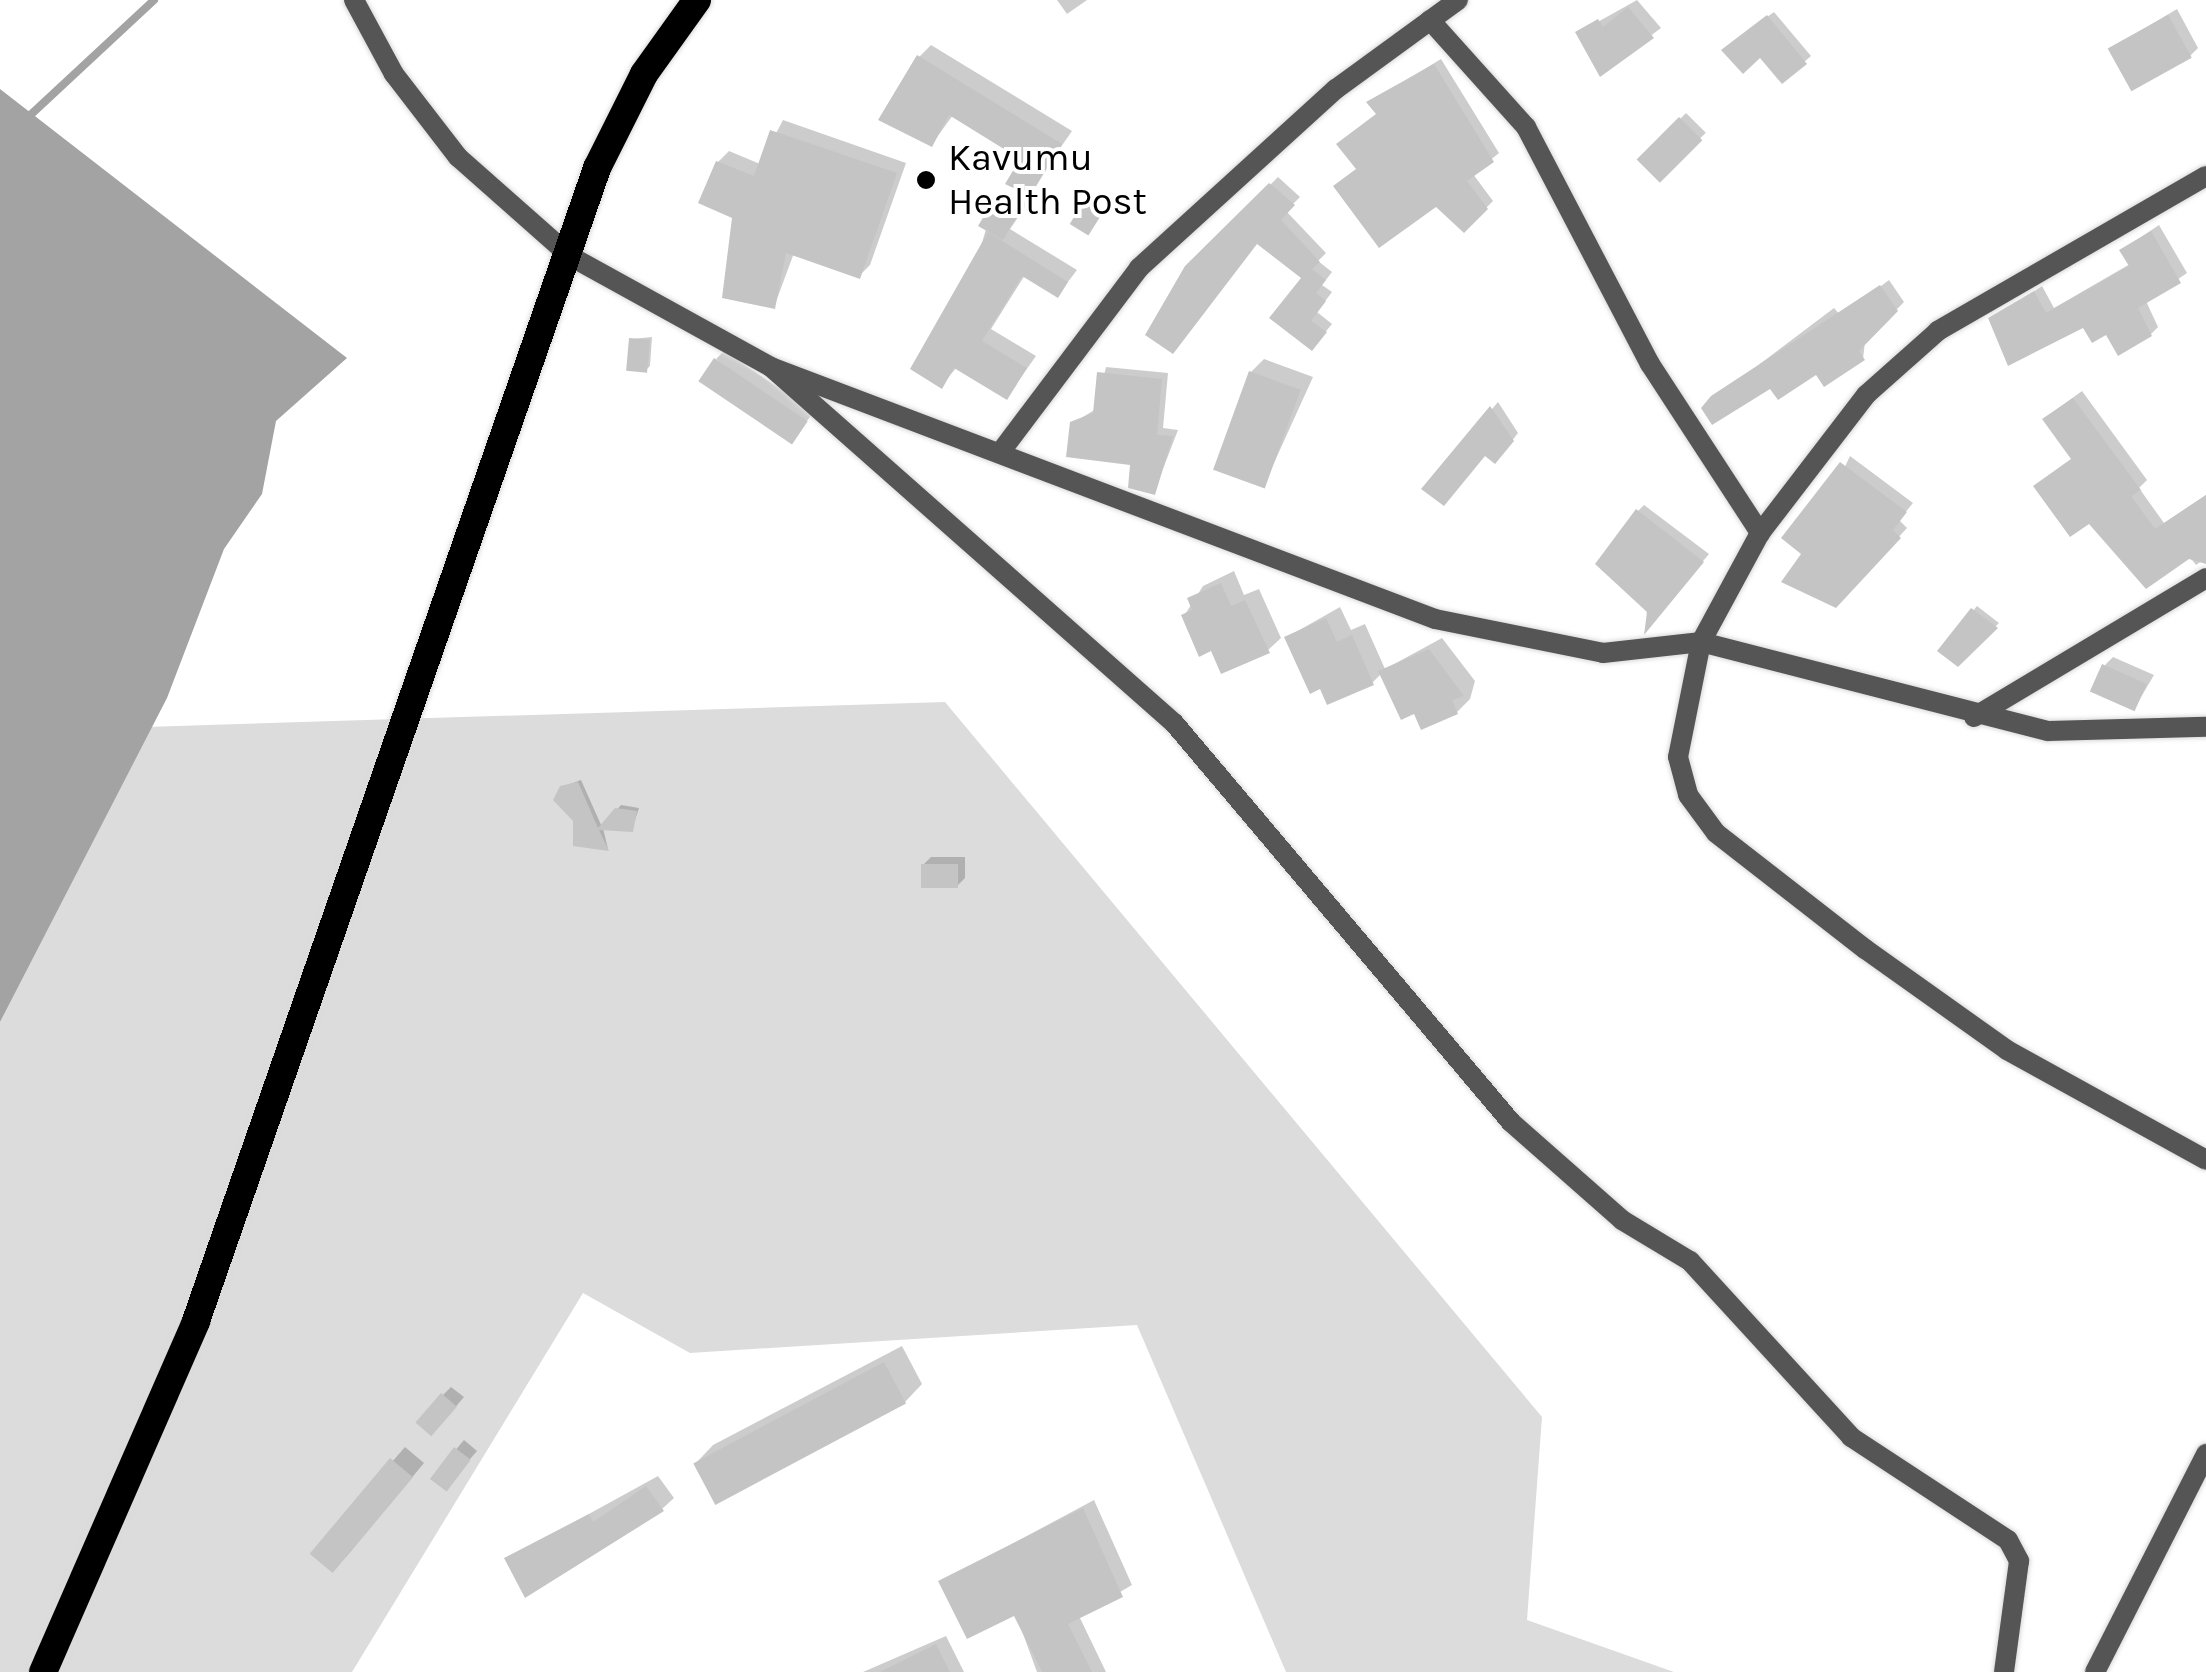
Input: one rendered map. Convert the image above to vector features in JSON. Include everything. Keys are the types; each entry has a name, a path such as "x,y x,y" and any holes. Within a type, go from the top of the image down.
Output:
{"highway":[{"path":"43,1672 196,1321 465,532 605,153 697,0"}],"street":[{"path":"354,0 394,74 458,157 570,256 771,368 1002,450 1435,619 1603,653 1701,642 1974,717 2099,735 2206,727"},
{"path":"1002,450 1139,268 1259,154 1458,0"},
{"path":"1430,20 1526,126 1650,364 1760,533"},
{"path":"2206,176 1938,332 1866,395 1760,533 1730,604 1701,642 1678,757 1688,795 1716,833 2007,1050 2206,1160"},
{"path":"771,368 1174,723 1511,1122 1622,1220 1690,1261 1851,1436 2008,1540 2020,1561 2004,1672"},
{"path":"1974,717 2206,578"},
{"path":"2095,1672 2206,1454"}],"shaded area":[{"path":"0,89 347,358 276,421 262,494 224,549 167,698 0,1022"},
{"path":"945,702 1542,1417 1527,1620 1674,1672 1286,1672 1137,1325 690,1353 583,1293 352,1672 0,1672 0,1022 145,727"}],"building":[{"path":"1628,7 1654,38 1600,77 1575,32 1598,19 1603,27"},
{"path":"1767,15 1807,64 1782,84 1760,58 1743,74 1721,50"},
{"path":"2168,15 2192,58 2131,91 2108,48"},
{"path":"917,55 1062,144 1030,196 1005,184 1020,159 949,115 932,147 878,120"},
{"path":"1434,64 1494,162 1467,181 1488,209 1464,233 1436,207 1379,248 1333,186 1356,169 1336,144 1376,114 1366,102"},
{"path":"1679,117 1702,140 1660,183 1637,159"},
{"path":"770,130 897,173 860,279 786,253 775,309 722,298 732,218 698,203 716,161 754,176"},
{"path":"1269,183 1295,205 1281,220 1320,262 1312,269 1326,280 1316,293 1326,301 1311,321 1327,332 1312,351 1269,318 1301,278 1257,244 1173,354 1145,335 1185,266"},
{"path":"1084,201 1103,213 1088,236 1070,224"},
{"path":"990,206 1017,216 1003,240 978,226"},
{"path":"2151,231 2181,283 2138,308 2152,336 2118,356 2106,335 2092,343 2083,328 2008,366 1988,318 2034,291 2046,313 2129,266 2119,250"},
{"path":"988,232 1068,282 1058,298 1022,276 982,341 1027,368 1007,400 954,368 942,389 910,369"},
{"path":"1880,285 1898,311 1859,351 1865,360 1824,387 1816,375 1778,400 1770,389 1712,425 1701,408 1711,396"},
{"path":"629,338 650,340 647,373 626,371"},
{"path":"714,358 808,421 792,444 698,381"},
{"path":"1249,371 1301,390 1265,488 1213,470"},
{"path":"1097,372 1162,379 1157,435 1173,436 1155,495 1128,488 1130,465 1066,457 1070,422 1093,413"},
{"path":"2073,398 2141,490 2131,496 2155,529 2206,495 2206,564 2189,559 2146,589 2089,524 2070,537 2033,486 2071,459 2042,419"},
{"path":"1490,406 1514,441 1495,464 1485,456 1444,506 1421,489"},
{"path":"1840,462 1907,512 1893,530 1901,538 1836,608 1781,582 1801,554 1781,538"},
{"path":"1636,509 1704,562 1644,635 1647,612 1595,564"},
{"path":"1221,583 1231,606 1245,600 1270,653 1221,674 1211,651 1199,657 1181,615 1192,610 1187,598"},
{"path":"1971,608 1998,628 1958,667 1937,651"},
{"path":"1326,618 1337,642 1352,635 1374,685 1327,705 1320,689 1310,694 1284,637"},
{"path":"1429,649 1464,696 1452,700 1458,714 1421,730 1414,714 1401,720 1378,671"},
{"path":"2102,664 2147,684 2135,711 2090,691"},
{"path":"578,782 598,828 615,808 637,811 633,832 599,830 609,851 573,846 573,821 553,800 560,786"},
{"path":"921,864 958,864 958,888 921,888"},
{"path":"884,1362 906,1403 715,1505 693,1463"},
{"path":"441,1393 457,1407 431,1436 415,1422"},
{"path":"454,1447 471,1460 447,1492 430,1479"},
{"path":"390,1458 413,1477 333,1573 310,1554"},
{"path":"646,1486 664,1511 525,1598 504,1558 589,1514 593,1522"},
{"path":"1083,1508 1123,1597 1068,1624 1092,1672 1042,1672 1014,1616 967,1639 938,1581"},
{"path":"936,1644 950,1672 880,1672"}],"waterway":[{"path":"25,120 154,0"}],"place":[{"name":"Kavumu Health Post","path":"926,180"}]}
